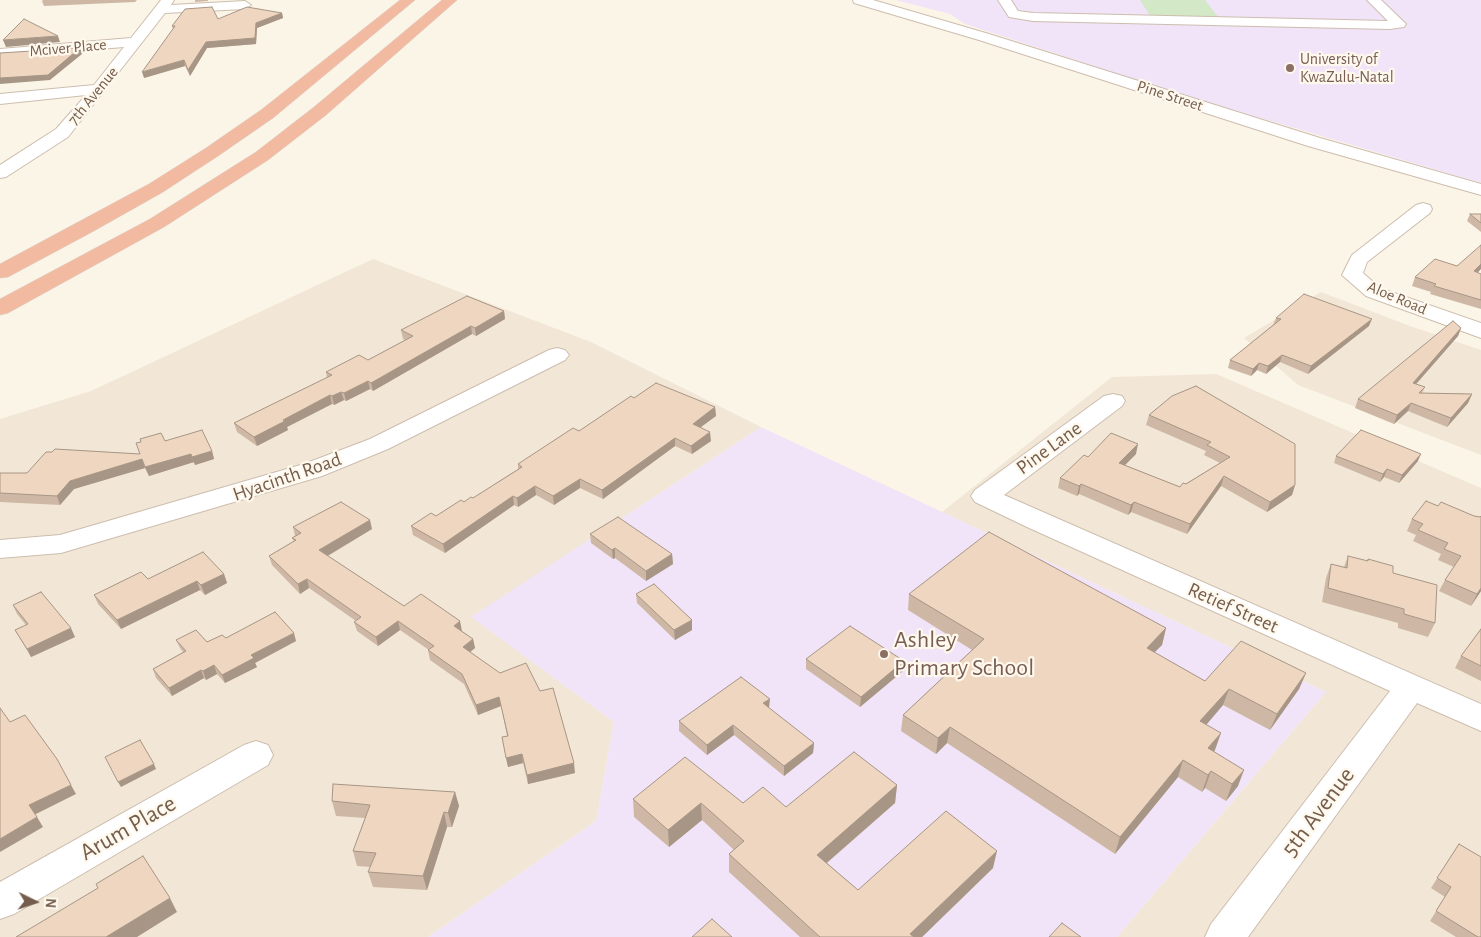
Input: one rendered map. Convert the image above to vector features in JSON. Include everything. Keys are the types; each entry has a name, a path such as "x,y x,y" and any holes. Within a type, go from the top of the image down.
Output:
{"highway":[{"path":"0,272 85,228 156,188 212,152 306,84 408,0"},
{"path":"0,308 157,223 262,156 335,99 450,0"}],"street":[{"name":"Pine Street","path":"859,0 965,31 1314,142 1481,190"},
{"path":"1004,0 1010,16"},
{"path":"1010,16 1396,25 1399,22 1374,0"},
{"path":"1010,16 1051,3"},
{"path":"164,5 245,5"},
{"name":"7th Avenue","path":"0,172 62,133 100,89 164,5"},
{"path":"1300,10 1299,12 1309,24"},
{"path":"1355,11 1367,14 1378,25"},
{"path":"965,31 987,24"},
{"name":"Mciver Place","path":"0,53 135,42"},
{"path":"0,99 100,89"},
{"name":"Aloe Road","path":"1423,209 1359,259 1352,275 1373,292 1481,331"},
{"name":"Hyacinth Road","path":"0,548 17,549 62,544 313,470 379,444 557,354"},
{"name":"Pine Lane","path":"985,496 1113,401"},
{"name":"Retief Street","path":"985,496 1037,521 1481,718"},
{"name":"5th Avenue","path":"1225,937 1411,687"},
{"name":"Arum Place","path":"0,902 256,755"}],"shaded area":[{"name":"University of KwaZulu-Natal","path":"896,0 1481,0 1481,183 1186,96 965,24 950,14"},
{"path":"373,259 591,342 761,427 472,617 614,722 596,821 428,937 0,937 0,419 91,391"},
{"path":"1321,292 1410,326 1481,350 1481,455 1298,385 1244,338"},
{"path":"1216,374 1481,488 1481,937 1117,937 1326,692 942,512 1112,377"},
{"name":"Ashley Primary School","path":"761,427 1326,692 1117,937 428,937 596,821 614,722 471,617"}],"green space":[{"path":"1140,0 1205,0 1219,18 1151,17"}],"building":[{"path":"212,7 218,19 247,7 282,13 256,23 255,38 206,42 188,70 184,60 142,72 185,9"},
{"path":"24,19 58,36 3,40"},
{"path":"80,48 48,75 0,78 0,53"},
{"path":"1470,214 1481,214 1481,223"},
{"path":"1481,245 1481,264 1474,271 1481,274 1481,300 1434,286 1436,284 1415,277 1435,259 1457,266"},
{"path":"1304,294 1372,319 1311,366 1282,355 1268,366 1259,363 1253,369 1230,360 1281,319 1276,318"},
{"path":"467,296 504,311 475,328 471,326 371,383 368,381 344,393 330,395 254,437 234,423 332,375 326,372 359,355 368,360 413,336 401,330"},
{"path":"1453,321 1461,328 1413,383 1425,387 1419,393 1472,394 1451,418 1411,403 1397,415 1358,399"},
{"path":"656,383 715,407 693,424 710,432 691,446 675,438 602,490 580,479 553,496 535,486 517,498 513,496 443,544 411,526 431,513 436,516 461,500 464,502 471,497 473,498 522,467 518,464 573,428 579,431 631,396 634,398"},
{"path":"1196,386 1295,444 1295,485 1270,502 1224,476 1190,524 1134,502 1131,505 1081,484 1079,486 1060,478 1084,455 1088,457 1111,433 1138,444 1119,463 1180,487 1183,483 1186,484 1230,457 1207,445 1211,442 1149,415 1172,396"},
{"path":"202,430 212,451 192,457 191,454 145,467 142,459 70,481 57,496 0,493 0,473 27,473 46,452 52,452 55,449 140,454 136,443 141,442 140,439 161,433 165,441"},
{"path":"1361,430 1421,454 1402,475 1387,469 1383,474 1336,456"},
{"path":"1426,501 1438,506 1441,502 1474,516 1481,516 1481,588 1477,594 1445,580 1461,556 1444,549 1448,543 1418,530 1423,524 1412,519"},
{"path":"341,502 370,520 319,550 404,606 421,594 460,621 454,626 473,639 463,647 500,673 526,663 540,691 553,688 574,763 527,775 522,754 506,758 502,737 508,736 499,697 476,705 462,674 428,650 434,646 398,621 376,637 354,622 361,617 307,579 298,584 269,556 296,540 292,538 301,533 293,527"},
{"path":"618,517 672,554 646,571 615,548 612,550 590,534"},
{"path":"989,532 1166,628 1147,648 1205,681 1241,641 1306,673 1277,714 1229,689 1200,721 1221,733 1208,748 1244,770 1232,784 1211,771 1208,775 1183,760 1120,837 950,727 938,738 903,715 984,639 909,594"},
{"path":"203,552 224,574 201,585 197,581 117,620 94,595 141,572 148,579"},
{"path":"1348,556 1393,566 1393,573 1437,585 1435,623 1404,614 1404,609 1328,588 1331,564 1347,568"},
{"path":"654,584 692,620 674,630 636,594"},
{"path":"41,592 71,628 27,649 15,630 28,624 13,605"},
{"path":"275,612 294,633 251,655 254,658 222,675 214,665 169,688 153,669 186,651 176,640 196,630 207,642 222,635 226,638"},
{"path":"850,626 904,661 861,697 806,659"},
{"path":"1481,629 1481,666 1461,656"},
{"path":"741,677 770,699 763,703 814,743 784,766 733,725 707,745 679,721"},
{"path":"0,708 10,722 25,715 57,759 71,785 29,805 37,817 0,839"},
{"path":"140,740 154,764 118,782 105,757"},
{"path":"854,752 897,785 817,855 858,890 946,811 997,851 910,934 914,937 820,937 729,854 744,841 701,803 668,830 633,799 685,757 743,803 763,787 786,807"},
{"path":"333,784 455,792 448,813 444,812 423,876 368,872 376,853 353,851 370,805 332,801"},
{"path":"1459,844 1481,857 1481,937 1478,937 1436,911 1451,887 1437,878"},
{"path":"143,856 170,898 106,937 16,937 98,888 96,884"},
{"path":"712,919 732,937 692,937"},
{"path":"1062,923 1081,937 1049,937"}],"place":[{"name":"University of KwaZulu-Natal","path":"1290,68"},
{"name":"Ashley Primary School","path":"884,654"}]}
